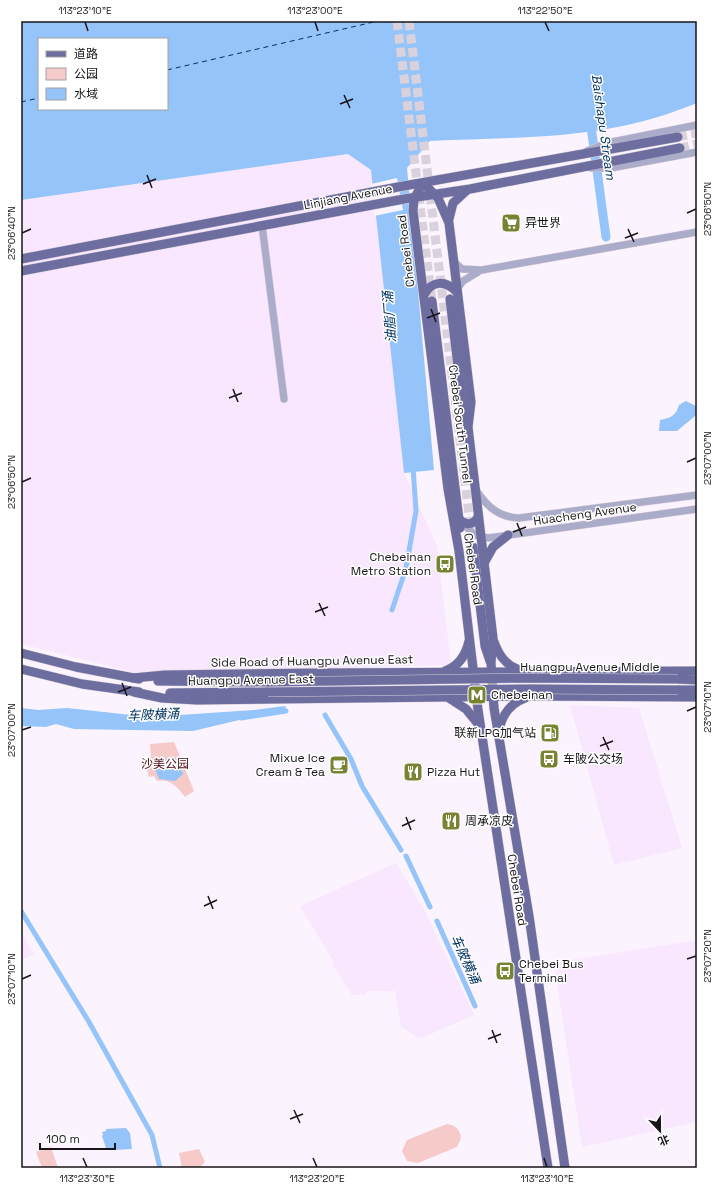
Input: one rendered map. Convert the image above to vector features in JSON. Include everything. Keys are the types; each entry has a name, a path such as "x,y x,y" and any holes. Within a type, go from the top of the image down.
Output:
{"main road":[{"name":"Linjiang Avenue","path":"21,259 582,153 607,147 678,137"},
{"name":"Linjiang Avenue","path":"21,270 401,199 470,189 584,167 610,164 680,148"},
{"name":"Chebei Road","path":"548,1168 480,728 460,551 448,489 413,211 414,197 423,183 435,194 443,206 449,223 471,402 468,427 493,638 491,667 493,697 529,916 565,1168"},
{"path":"449,223 453,203 461,194 470,189"},
{"path":"84,247 82,253 87,258"},
{"path":"424,295 432,285 440,283 457,290"},
{"path":"450,299 462,400 468,427"},
{"name":"Chebei South Tunnel","path":"432,301 459,519 460,551"},
{"path":"459,519 470,524 475,522 478,517"},
{"path":"484,565 493,547 508,535"},
{"path":"473,547 485,646 491,667"},
{"path":"431,697 436,691 437,684 433,672 450,669 461,660 468,648 470,635"},
{"path":"493,638 502,659 510,666 522,671"},
{"name":"Huangpu Avenue East","path":"21,653 133,678 180,682 269,687 484,689"},
{"path":"41,675 36,670 36,665 39,661 45,659"},
{"name":"Side Road of Huangpu Avenue East","path":"133,678 165,675 474,672 491,667 522,671 697,671"},
{"name":"Huangpu Avenue East","path":"21,669 41,675 106,689 134,692 174,693 269,687 483,679"},
{"path":"542,671 537,676 535,684 537,690 542,696"},
{"path":"586,671 581,676 579,683 580,691 586,697"},
{"path":"402,698 408,686 407,678 403,672"},
{"name":"Huangpu Avenue Middle","path":"483,679 697,680"},
{"name":"Huangpu Avenue Middle","path":"484,689 697,690"},
{"path":"134,692 162,698 196,700 530,696 697,698"},
{"path":"482,740 490,734 499,735 502,720 508,710 517,702 530,696"},
{"path":"446,697 466,709 480,728"},
{"path":"545,1149 554,1155 559,1152 562,1147"}],"street":[{"path":"607,147 697,125"},
{"path":"610,164 697,152"},
{"path":"262,225 284,400"},
{"path":"453,262 462,269 482,270 697,232"},
{"path":"457,290 467,278 482,270"},
{"name":"Huacheng Avenue","path":"475,489 487,504 498,513 508,517 519,518 697,495"},
{"name":"Huacheng Avenue","path":"481,537 508,535 697,509"},
{"path":"459,519 468,530 481,537"}],"shaded area":[{"path":"348,154 372,170 404,473 437,546 451,665 133,672 21,644 21,200"},
{"path":"570,705 639,708 682,848 614,865"},
{"path":"396,863 425,911 474,1015 424,1037 418,1038 401,1027 395,991 366,991 366,994 352,995 332,964 334,962 300,906"},
{"path":"21,933 34,954 21,960"},
{"path":"697,940 697,1122 582,1147 554,963"}],"green space":[{"name":"沙美公园","path":"174,742 194,791 185,797 174,784 162,780 157,781 154,776 149,777 144,760 151,758 150,744"},
{"path":"447,1124 455,1126 460,1132 461,1138 457,1147 418,1163 407,1161 402,1151 407,1140"},
{"path":"51,1147 58,1168 42,1168 36,1152"},
{"path":"199,1149 205,1162 199,1168 182,1168 179,1153"}],"water":[{"path":"21,21 697,21 697,103 645,121 590,132 522,138 430,141 407,168 434,470 404,473 371,170 348,154 21,200"},
{"path":"686,401 696,406 697,413 695,416 677,431 659,431 660,420 672,416 676,412 679,405"},
{"path":"285,706 286,709 193,731 74,729 56,724 46,727 21,726 21,708 38,710 67,708 150,717 254,710"},
{"path":"172,757 177,759 183,774 175,781 159,779 154,767 161,760"},
{"path":"126,1128 130,1133 132,1149 114,1150 106,1148 102,1132 106,1131 106,1129"}],"pier":[{"path":"397,178 403,210 374,216 371,184"}],"waterway":[{"name":"Baishapu Stream","path":"590,119 606,237"},
{"name":"油脂厂涌","path":"392,610 406,568 416,511 413,467"},
{"name":"车陂横涌","path":"241,718 286,711"},
{"name":"车陂横涌","path":"325,715 351,759 362,786 401,850"},
{"name":"车陂横涌","path":"406,856 430,907"},
{"path":"21,911 89,1022 152,1135 160,1168"},
{"name":"车陂横涌","path":"437,921 475,1006"}],"ferry route":[{"path":"168,70 378,21"},
{"path":"21,102 38,98"}],"tunnel":[{"path":"397,21 432,301"},
{"path":"409,21 473,547"},
{"path":"678,137 697,133"},
{"path":"680,148 697,144"}],"place":[{"name":"异世界","path":"511,223"},
{"name":"Chebeinan Metro Station","path":"445,564"},
{"name":"Chebeinan","path":"477,695"},
{"name":"联新LPG加气站","path":"550,733"},
{"name":"车陂公交场","path":"549,759"},
{"name":"Mixue Ice Cream & Tea","path":"339,765"},
{"name":"Pizza Hut","path":"413,772"},
{"name":"周承凉皮","path":"451,821"},
{"name":"Chebei Bus Terminal","path":"505,971"}]}
